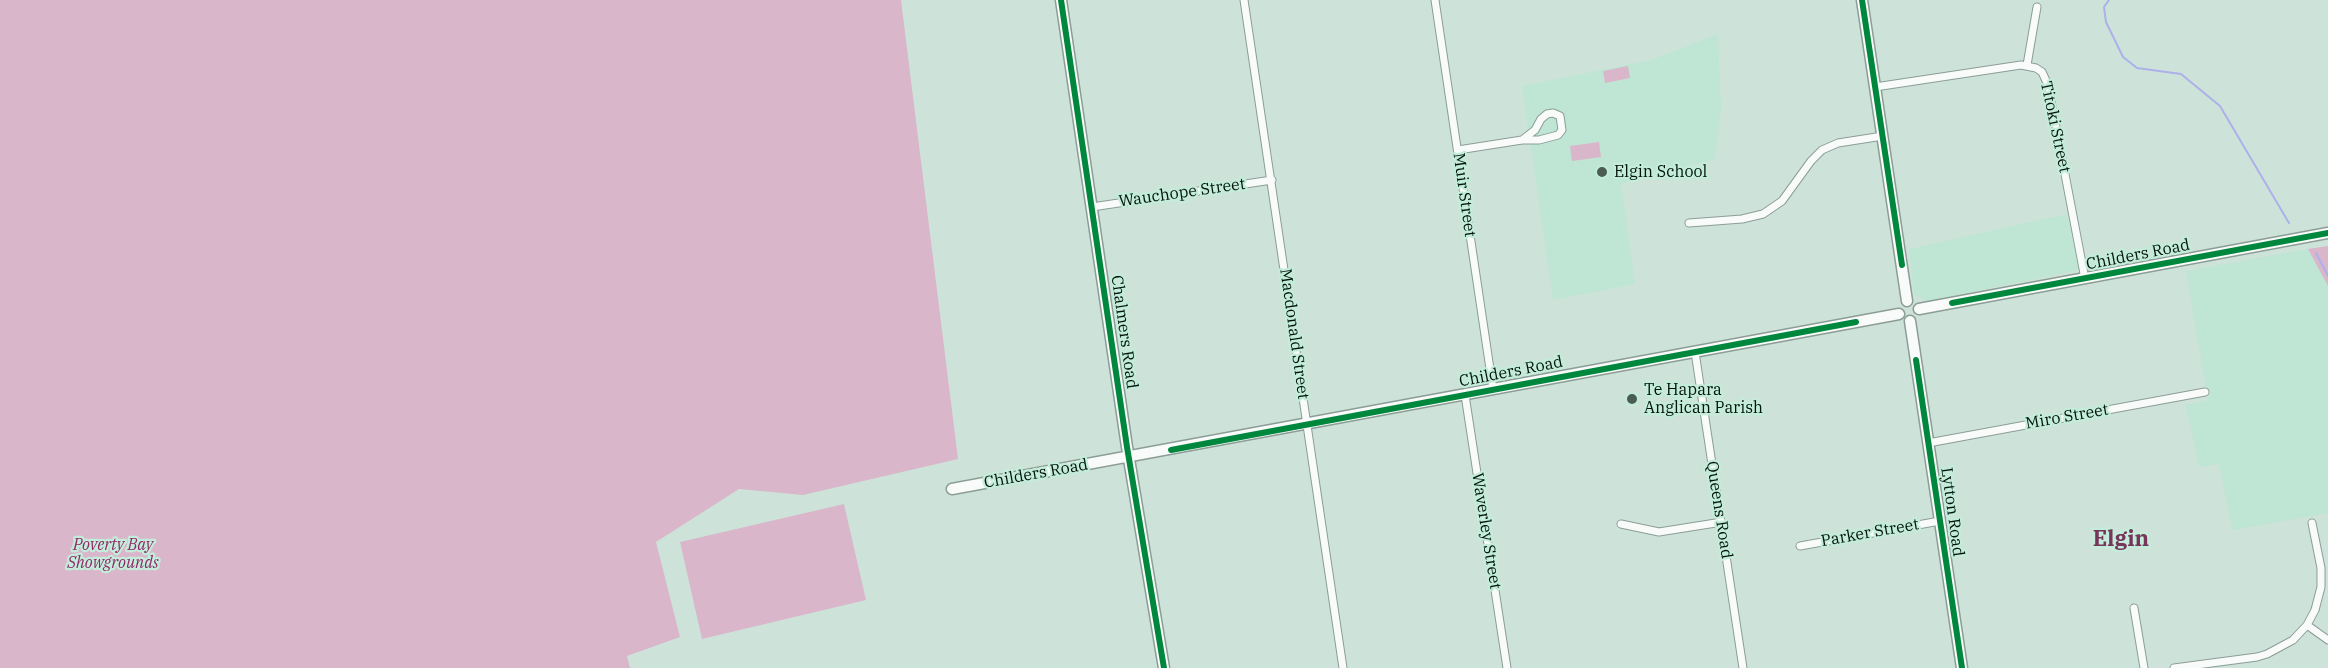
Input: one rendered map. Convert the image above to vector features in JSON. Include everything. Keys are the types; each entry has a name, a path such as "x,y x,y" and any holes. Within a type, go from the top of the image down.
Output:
{"street":[{"name":"Chalmers Road","path":"1061,0 1129,458 1164,668"},
{"name":"Macdonald Street","path":"1244,0 1343,668"},
{"name":"Muir Street","path":"1435,0 1493,389"},
{"path":"1862,0 1907,301"},
{"path":"2027,65 2037,7"},
{"name":"Titoki Street","path":"1875,87 2027,65 2042,72 2048,85 2085,279"},
{"path":"1458,150 1522,140 1539,140 1558,135 1562,130 1560,116 1553,113 1547,114 1535,130 1522,140"},
{"path":"1689,223 1742,219 1763,214 1782,201 1811,160 1822,150 1838,143 1883,136"},
{"name":"Wauchope Street","path":"1092,207 1272,180"},
{"name":"Childers Road","path":"1919,309 2328,233"},
{"path":"1907,301 1919,309 1918,317 1910,321 1902,319 1899,314 1901,304 1907,301"},
{"name":"Childers Road","path":"951,489 1129,458 1899,314"},
{"name":"Lytton Road","path":"1910,321 1962,668"},
{"name":"Queens Road","path":"1695,352 1743,668"},
{"name":"Miro Street","path":"1928,443 2205,392"},
{"name":"Waverley Street","path":"1465,395 1507,668"},
{"name":"Parker Street","path":"1800,546 1940,521"},
{"path":"1621,524 1659,532 1722,522"},
{"path":"2174,668 2257,657 2293,640 2307,625 2315,610 2321,587 2321,568 2312,523"},
{"path":"2134,608 2144,668"},
{"path":"2307,625 2328,640"}],"shaded area":[{"name":"Elgin School","path":"1718,34 1721,107 1715,159 1621,184 1635,284 1553,300 1522,86 1651,60"},
{"path":"2067,214 2079,270 1927,301 1914,294 1909,249"},
{"path":"2308,249 2328,286 2328,513 2232,530 2219,464 2199,467 2186,405 2208,400 2186,271"}],"green space":[{"name":"Poverty Bay Showgrounds","path":"0,0 901,0 958,459 803,495 739,489 656,542 680,637 627,656 630,668 0,668"},
{"path":"1628,66 1630,78 1605,83 1603,71"},
{"path":"1599,142 1601,157 1572,161 1570,146"},
{"path":"2328,246 2328,286 2308,249"},
{"path":"844,504 866,600 702,639 680,542"}],"waterway":[{"path":"2109,0 2104,7 2106,22 2123,57 2137,68 2181,74 2220,106 2289,223"},
{"path":"2316,253 2328,276"}],"cycle path":[{"path":"1061,0 1127,447 1164,668"},
{"path":"1862,0 1902,265"},
{"path":"1952,303 2328,233"},
{"path":"1171,450 1856,322"},
{"path":"1916,360 1962,668"}],"place":[{"name":"Elgin School","path":"1602,172"},
{"name":"Te Hapara Anglican Parish","path":"1632,399"}],"district":[{"name":"Elgin","path":"2121,540"}]}
